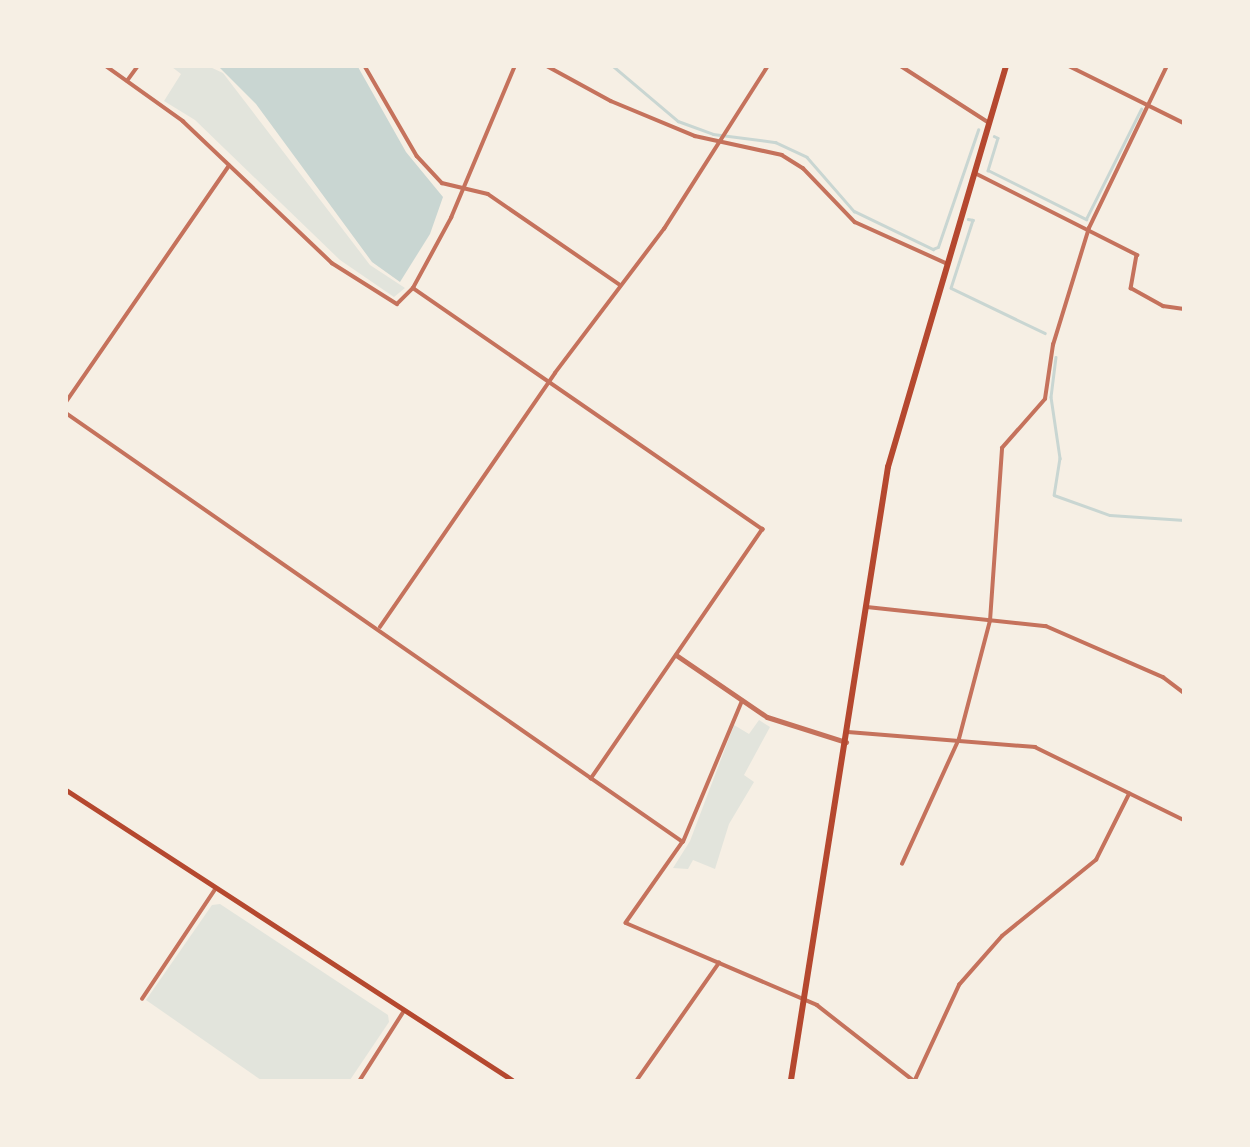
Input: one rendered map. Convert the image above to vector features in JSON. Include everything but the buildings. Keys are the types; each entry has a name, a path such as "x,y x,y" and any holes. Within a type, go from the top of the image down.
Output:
{"highway":[{"path":"790,1080 848,732 888,467 1006,66"}],"main road":[{"path":"66,790 512,1080"}],"street":[{"path":"106,66 183,121 332,263 397,304 413,288 464,188 515,66"},
{"path":"127,81 138,66"},
{"path":"365,66 424,165 442,183 488,194 619,285"},
{"path":"547,66 611,101 716,143 764,148 790,159 855,222 946,263"},
{"path":"380,627 619,285 664,229 716,143 768,66"},
{"path":"901,66 988,122"},
{"path":"1069,66 1184,124"},
{"path":"902,864 959,738 990,621 1002,449 1045,399 1053,345 1089,228 1167,66"},
{"path":"66,402 229,166"},
{"path":"973,172 1089,228 1138,257 1133,289 1163,306 1184,309"},
{"path":"413,288 763,529 592,779"},
{"path":"66,413 380,627 683,842"},
{"path":"866,607 1046,626 1163,677 1184,693"},
{"path":"676,655 767,718 846,742"},
{"path":"742,701 683,842 626,923 804,1001 817,1004 912,1080 959,985 1002,936 1096,860 1129,794"},
{"path":"848,732 959,738 1035,747 1184,820"},
{"path":"142,999 216,888"},
{"path":"637,1080 719,963"},
{"path":"359,1080 404,1011"}],"shaded area":[{"path":"172,67 210,67 223,73 370,265 405,288 394,297 340,260 195,120 164,101 181,74"},
{"path":"219,67 358,67 406,152 443,197 430,234 400,282 372,262 256,104"},
{"path":"759,720 770,727 744,775 754,782 729,824 715,869 693,860 688,869 673,868 690,841 734,725 749,734"},
{"path":"220,904 388,1015 389,1022 350,1080 261,1080 146,1000 212,905"}],"waterway":[{"path":"613,66 678,121 713,134 775,142 807,157 854,211 933,249 938,247 978,130"},
{"path":"994,136 998,138 988,170 1086,219 1141,109"},
{"path":"968,219 973,220 951,288 1045,333"},
{"path":"1056,357 1051,397 1060,458 1054,495 1110,515 1184,520"}]}
